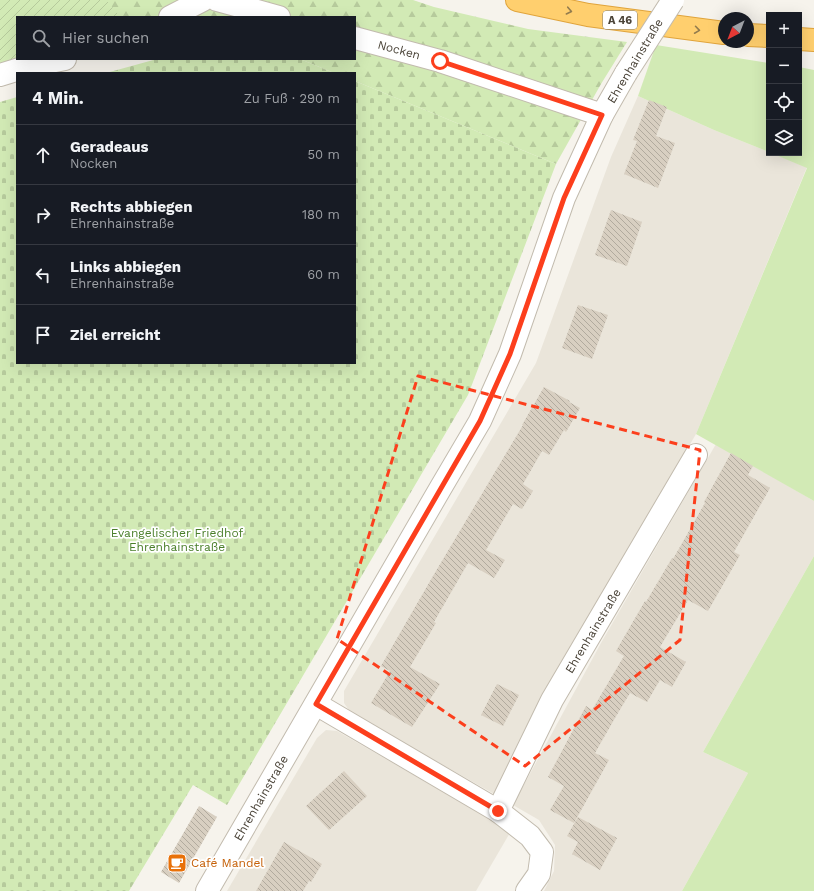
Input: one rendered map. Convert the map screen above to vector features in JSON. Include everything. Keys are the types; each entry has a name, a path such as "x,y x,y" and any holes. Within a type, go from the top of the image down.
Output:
{"highway":[{"name":"A 46","path":"517,0 588,15 718,32"},
{"path":"754,35 766,36"},
{"path":"802,39 814,40"}],"street":[{"path":"172,16 203,0"},
{"path":"217,0 275,16"},
{"name":"Ehrenhainstraße","path":"207,891 480,421 510,354 564,198 602,115 626,73 673,0"},
{"name":"Nocken","path":"356,38 440,61 602,115"},
{"path":"0,75 61,60"},
{"name":"Ehrenhainstraße","path":"498,811 552,700 696,455"},
{"path":"316,704 498,811 530,836 542,852 539,874 527,891"}],"highlighted area":[{"path":"418,376 700,450 680,640 525,766 337,639"}],"shaded area":[{"path":"638,96 714,130 766,151 766,156 779,156 807,167 696,434 544,697 496,795 351,713 344,703 344,691 536,363 611,157"},
{"path":"716,444 814,501 814,556 703,752 748,773 682,891 544,891 554,871 555,845 539,820 513,805 601,643"},
{"path":"326,730 337,731 511,831 476,891 227,891 317,738"}],"green space":[{"path":"0,0 106,0 120,16 16,16 16,60 0,68"},
{"path":"104,0 413,0 434,7 528,29 627,42 601,84 556,164 356,81 356,72 332,72 302,60 356,60 356,16 119,16"},
{"path":"656,45 766,63 766,151 714,130 638,96"},
{"path":"153,60 302,60 332,72 110,72"},
{"path":"802,68 814,70 814,501 696,434 807,168 778,156 802,156"},
{"name":"Evangelischer Friedhof Ehrenhainstraße","path":"356,81 556,164 468,395 227,805 193,785 129,891 0,891 0,102 16,97 16,364 356,364"},
{"path":"814,556 814,891 682,891 748,773 703,752"}],"building":[{"path":"649,100 667,107 656,136 675,143 658,188 624,174 637,141 633,140"},
{"path":"611,210 642,222 627,266 595,255"},
{"path":"578,305 608,315 592,359 562,348"},
{"path":"544,387 580,408 566,432 564,430 549,455 542,451 523,484 533,491 522,509 513,504 486,550 505,560 494,578 468,563 434,622 436,623 410,667 440,684 412,727 371,703 390,671 381,666"},
{"path":"731,453 753,466 748,475 770,488 734,552 740,555 708,611 688,600 660,647 686,662 672,687 660,680 647,702 630,693 615,718 595,753 609,760 574,823 550,810 564,786 548,777 586,706 592,710 624,656 616,651 645,601 646,602 672,558 673,559"},
{"path":"497,684 519,695 503,726 481,715"},
{"path":"344,771 367,796 329,830 306,806"},
{"path":"199,806 217,817 179,883 161,872"},
{"path":"578,817 617,838 600,870 572,854 578,842 567,836"},
{"path":"284,842 322,864 311,882 309,881 303,891 256,891"}],"place":[{"name":"Café Mandel","path":"177,863"}],"route":[{"path":"440,61 602,115 564,198 510,354 480,421 316,704 498,811"}]}
